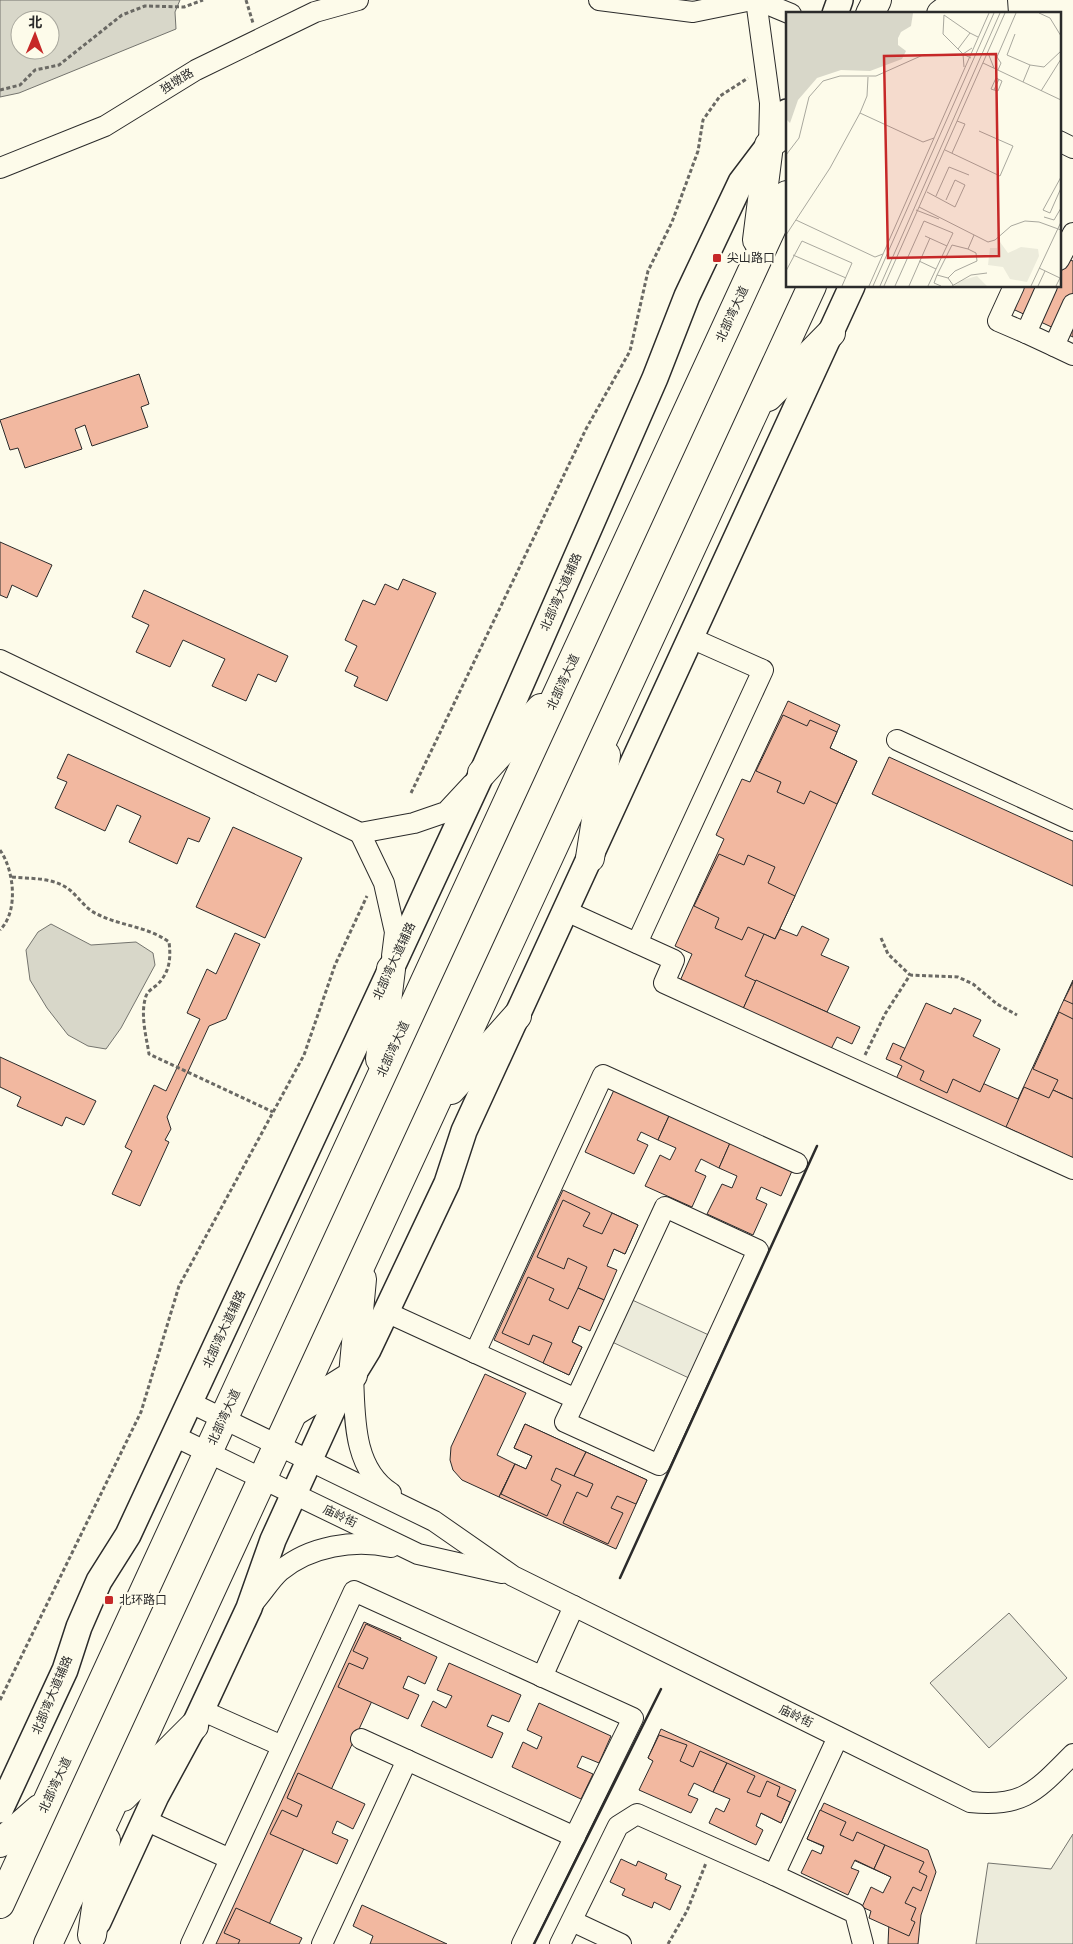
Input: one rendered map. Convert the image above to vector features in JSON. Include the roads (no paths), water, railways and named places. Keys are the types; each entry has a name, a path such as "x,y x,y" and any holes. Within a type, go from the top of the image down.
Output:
{"highway":[{"path":"871,12 877,0"},
{"path":"938,12 944,0"},
{"path":"944,12 960,0"},
{"path":"754,267 778,138"},
{"name":"北部湾大道","path":"0,1904 786,197"},
{"path":"48,1944 811,288"},
{"path":"754,411 831,333"},
{"path":"482,773 560,689"},
{"path":"590,858 611,722"},
{"path":"376,1086 391,969"},
{"path":"433,1109 517,1016"},
{"path":"294,1412 353,1375 364,1258"},
{"path":"90,1940 110,1811 198,1718"},
{"path":"0,1843 47,1801"}],"main road":[{"path":"836,12 840,0"},
{"path":"975,12 981,0"},
{"name":"北部湾大道辅路","path":"0,1810 65,1670 79,1627 99,1582 128,1535 482,773 656,378 687,296 741,182 778,138 786,115"},
{"path":"90,1940 144,1820 198,1718 249,1608 272,1540 335,1404 368,1350 447,1183 464,1131 851,288"}],"street":[{"name":"独墩路","path":"0,168 105,126 196,70 315,12 358,0"},
{"path":"599,0 693,12 755,0 786,12"},
{"path":"755,0 770,103 778,138"},
{"path":"1060,257 1068,233"},
{"path":"1013,288 998,321 1073,355"},
{"path":"1026,333 1046,288"},
{"path":"1054,346 1073,304"},
{"path":"637,943 763,670 691,638"},
{"path":"0,660 360,833 414,823 446,812 482,773"},
{"path":"897,740 1073,821"},
{"path":"360,833 384,883 395,932 391,969"},
{"path":"566,911 674,960 664,983 1073,1169"},
{"path":"475,1353 603,1075 797,1163"},
{"path":"664,1208 758,1250 659,1465 565,1422 576,1399 664,1208"},
{"path":"386,1312 576,1399"},
{"path":"353,1375 355,1434 372,1477 386,1490 434,1521"},
{"name":"庙岭街","path":"189,1402 434,1521 513,1576 970,1802 992,1805 1015,1801 1035,1791 1073,1754"},
{"name":"庙岭街","path":"174,1436 418,1554 513,1576"},
{"path":"249,1608 280,1571 311,1554 344,1544 375,1544 418,1554"},
{"path":"191,1944 354,1591 634,1718 522,1944"},
{"path":"542,1677 574,1606"},
{"path":"198,1718 282,1746"},
{"path":"774,1875 838,1737"},
{"path":"361,1740 575,1837"},
{"path":"322,1944 407,1760"},
{"path":"560,1944 618,1826 637,1814 855,1913 863,1944"},
{"path":"144,1820 230,1859"},
{"path":"572,1921 621,1944"}],"place":[{"name":"尖山路口","path":"717,258"},
{"name":"北环路口","path":"109,1600"}]}
